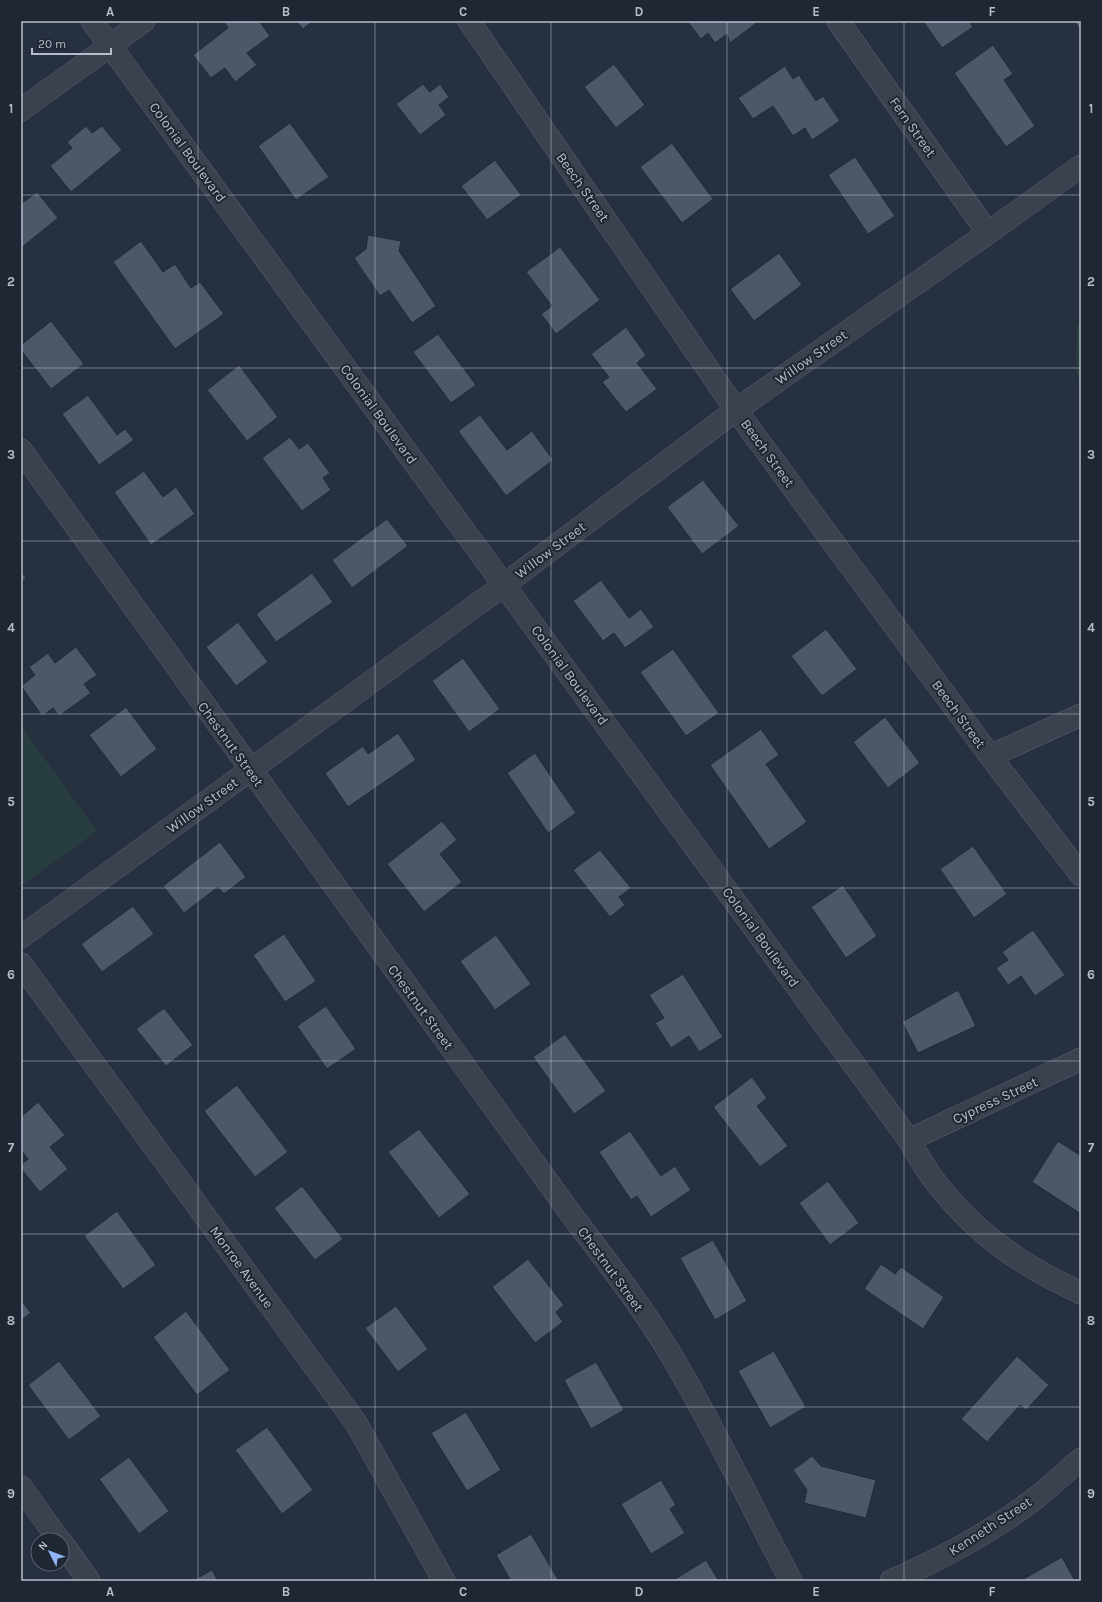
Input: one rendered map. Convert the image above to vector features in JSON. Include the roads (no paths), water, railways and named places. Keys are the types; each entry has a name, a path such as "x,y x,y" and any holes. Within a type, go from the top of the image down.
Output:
{"street":[{"name":"Colonial Boulevard","path":"92,21 910,1140 936,1183 966,1218 1004,1251 1043,1275 1081,1292"},
{"path":"21,110 144,21"},
{"name":"Beech Street","path":"468,21 736,410 990,756 1081,875"},
{"name":"Fern Street","path":"838,21 988,234"},
{"name":"Willow Street","path":"21,937 504,585 736,410 988,234 1081,166"},
{"name":"Chestnut Street","path":"21,450 568,1210 621,1280 669,1352 689,1387 791,1581"},
{"path":"990,756 1081,715"},
{"name":"Monroe Avenue","path":"21,964 356,1423 444,1581"},
{"name":"Cypress Street","path":"910,1140 1081,1059"},
{"name":"Kenneth Street","path":"891,1581 925,1566 980,1536 1041,1494 1081,1459"},
{"path":"21,1487 54,1532"},
{"path":"70,1555 89,1581"}]}
